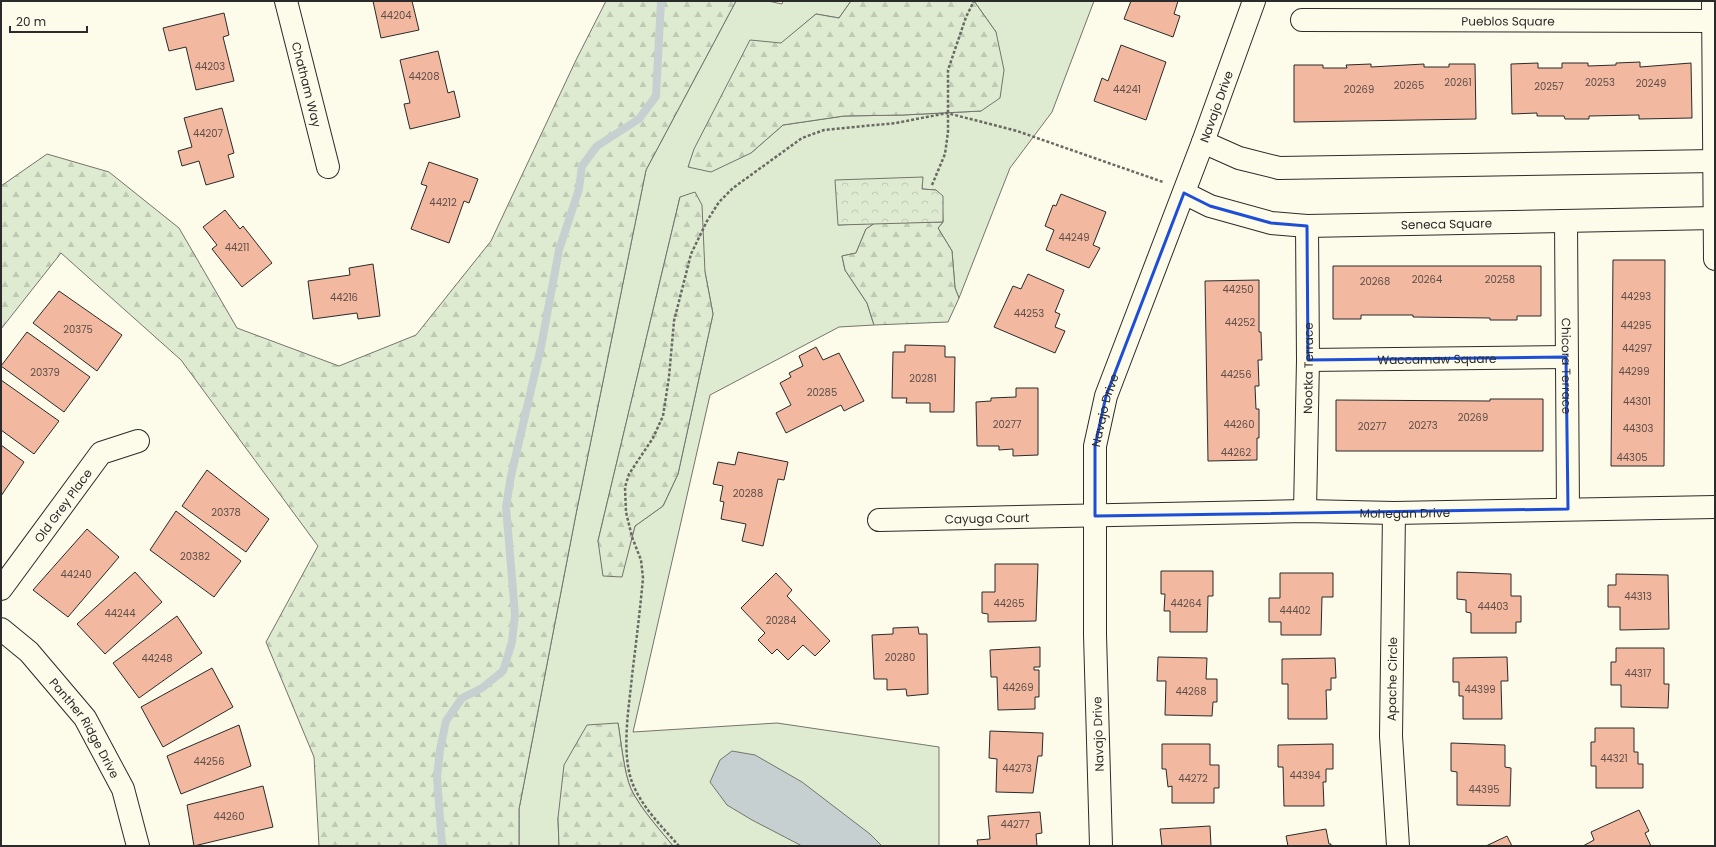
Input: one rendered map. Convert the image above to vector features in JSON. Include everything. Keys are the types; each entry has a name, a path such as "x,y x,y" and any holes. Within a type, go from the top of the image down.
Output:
{"street":[{"name":"Chatham Way","path":"286,1 328,167"},
{"name":"Navajo Drive","path":"1101,846 1095,635 1095,446 1106,396 1184,193 1254,1"},
{"name":"Pueblos Square","path":"1302,20 1410,10 1714,15"},
{"path":"1714,15 1715,259"},
{"path":"1202,142 1239,158 1279,168 1715,161"},
{"name":"Seneca Square","path":"1184,193 1210,206 1271,224 1307,226 1715,218"},
{"name":"Chicora Terrace","path":"1566,222 1568,509"},
{"name":"Nootka Terrace","path":"1305,511 1308,360 1307,226"},
{"name":"Waccamaw Square","path":"1308,360 1566,357"},
{"name":"Old Grey Place","path":"1,589 101,453 138,441"},
{"name":"Mohegan Drive","path":"1095,516 1305,511 1394,513 1715,507"},
{"name":"Apache Circle","path":"1394,513 1391,736 1398,846"},
{"name":"Cayuga Court","path":"879,520 1095,516"},
{"name":"Panther Ridge Drive","path":"1,629 29,652 86,718 123,789 138,846"}],"path":[{"path":"932,185 945,154 948,132 948,70 966,17 974,1"},
{"path":"679,846 656,820 640,797 632,781 626,752 643,578 641,560 632,537 626,512 625,488 629,474 653,438 663,416 669,377 674,321 692,254 707,220 719,202 733,188 802,138 824,130 896,123 948,113 1017,131 1163,182 1184,193"}],"highlighted area":[{"path":"1184,193 1210,206 1271,223 1307,226 1308,360 1566,357 1568,509 1095,516 1095,446 1106,396"}],"green space":[{"path":"606,1 736,1 646,170 576,514 519,809 519,846 319,846 314,757 266,642 318,546 181,360 61,253 1,329 1,186 47,154 109,172 179,228 237,328 339,366 416,335 491,241 576,60"},
{"path":"736,1 768,1 782,4 783,1 851,1 839,18 816,14 781,44 751,153 783,125 844,116 981,111 996,32 974,1 1094,1 1052,112 1010,168 959,298 955,288 952,251 938,228 943,222 942,196 936,190 922,189 922,177 838,225 875,223 866,229 856,253 842,256 845,270 867,303 874,325 839,327 710,395 633,732 777,723 939,747 939,846 673,846 656,826 631,789 625,766 618,723 558,818 559,846 519,846 519,809 576,514 646,170","holes":["680,197 705,272 713,314 678,474 663,506 635,526 621,577 598,541"]},
{"path":"851,1 974,1 996,32 1004,70 1000,98 981,111 844,116 783,125 751,153 711,172 688,167 694,149 750,40 781,43 816,14 839,18"},
{"path":"923,177 922,189 936,190 943,196 943,222 838,225 835,180"},
{"path":"695,192 702,205 705,272 713,314 678,474 663,506 635,526 622,577 603,576 598,541 680,197"},
{"path":"943,222 938,228 952,251 955,288 959,298 948,322 874,325 867,303 845,270 842,256 856,253 866,229 875,223"},
{"path":"618,723 625,766 631,789 656,826 673,846 559,846 558,818 564,765 587,725"}],"shaded area":[{"path":"732,751 755,755 802,782 870,834 882,846 802,846 727,805 710,782 720,760"}],"building":[{"path":"373,1 412,1 419,30 381,38"},
{"path":"1131,1 1178,1 1174,14 1180,16 1173,37 1124,19"},
{"path":"224,13 229,35 223,37 234,81 196,90 186,47 169,51 163,28"},
{"path":"1121,45 1166,62 1146,120 1094,101 1102,78 1108,81"},
{"path":"438,51 448,93 454,91 460,117 410,129 404,104 410,103 400,60"},
{"path":"1640,62 1640,67 1691,63 1692,118 1639,119 1639,115 1589,116 1589,119 1565,119 1564,116 1537,116 1537,113 1512,114 1511,64 1538,63 1538,68 1562,68 1562,63 1588,63 1588,66"},
{"path":"1371,64 1371,67 1424,64 1424,67 1449,67 1449,64 1475,64 1476,119 1294,122 1294,65 1323,65 1323,68 1347,68 1346,65"},
{"path":"222,108 234,153 228,155 234,177 206,185 199,161 182,166 178,151 192,147 184,118"},
{"path":"429,162 478,179 469,203 464,201 449,243 411,229 427,186 421,184"},
{"path":"1061,194 1106,212 1093,245 1100,248 1089,268 1046,250 1054,230 1045,226 1053,205 1056,206"},
{"path":"225,210 240,229 243,226 272,263 242,287 212,249 217,245 203,227"},
{"path":"1613,260 1665,260 1664,466 1611,466"},
{"path":"373,264 380,316 358,319 357,313 313,319 308,281 350,275 349,268"},
{"path":"1333,266 1541,266 1541,316 1517,316 1517,320 1490,320 1490,318 1413,317 1413,315 1361,315 1361,319 1333,319"},
{"path":"1028,274 1064,290 1055,312 1060,314 1055,327 1065,331 1055,353 994,327 1013,286 1021,289"},
{"path":"1259,280 1259,332 1261,332 1262,360 1258,360 1259,386 1255,386 1256,409 1259,409 1257,460 1208,461 1205,281"},
{"path":"59,291 122,335 97,371 33,323"},
{"path":"27,332 90,377 64,412 1,366"},
{"path":"905,345 945,346 945,357 955,357 954,412 930,412 930,403 906,403 907,398 892,398 893,352 905,352"},
{"path":"816,347 823,360 839,353 864,401 844,411 841,405 786,433 776,413 791,405 780,383 791,377 789,373 803,366 799,356"},
{"path":"1,380 59,421 34,454 1,430"},
{"path":"1016,388 1038,388 1038,455 1013,456 1013,449 999,450 999,446 977,446 976,402 991,401 991,398 1016,397"},
{"path":"1490,399 1543,399 1543,451 1336,451 1336,400 1490,401"},
{"path":"1,445 24,462 1,496"},
{"path":"738,452 788,462 784,480 778,479 763,546 742,541 746,524 721,519 724,502 720,501 723,486 713,484 718,462 735,465"},
{"path":"207,470 269,519 246,552 182,506"},
{"path":"176,511 241,561 214,597 150,550"},
{"path":"87,529 119,557 68,617 33,590"},
{"path":"995,564 1038,564 1036,621 988,622 988,614 982,613 982,592 995,592"},
{"path":"1161,571 1213,571 1213,596 1208,596 1207,632 1170,632 1170,611 1164,611 1165,594 1161,594"},
{"path":"135,572 162,602 105,654 77,624"},
{"path":"1457,572 1511,574 1511,596 1521,596 1521,622 1516,622 1516,633 1471,633 1471,613 1466,612 1466,600 1457,599"},
{"path":"776,573 792,590 787,596 830,641 815,656 803,645 788,660 777,649 772,654 758,640 765,633 741,608"},
{"path":"1280,573 1333,573 1333,597 1322,597 1321,635 1281,635 1281,622 1269,622 1269,598 1280,598"},
{"path":"1616,574 1668,575 1669,629 1620,630 1620,607 1608,607 1608,585 1616,585"},
{"path":"177,616 202,653 139,698 113,663"},
{"path":"918,627 919,634 927,634 928,694 907,696 906,689 887,690 887,679 874,679 872,635 893,634 893,628"},
{"path":"1040,647 1040,667 1034,667 1034,670 1039,670 1039,697 1035,697 1035,709 998,710 997,677 991,677 990,650"},
{"path":"1616,648 1664,648 1664,684 1669,684 1668,708 1621,707 1621,685 1611,685 1611,662 1616,662"},
{"path":"1158,657 1207,658 1206,679 1217,679 1217,702 1213,702 1212,716 1165,715 1166,681 1157,681"},
{"path":"1507,657 1508,681 1501,681 1502,719 1463,719 1463,696 1459,696 1459,682 1453,682 1453,658"},
{"path":"1335,658 1336,678 1331,678 1331,690 1326,690 1327,719 1288,719 1288,684 1282,684 1282,659"},
{"path":"212,668 233,707 163,747 141,707"},
{"path":"239,725 251,766 181,794 167,756"},
{"path":"1595,728 1634,728 1634,752 1638,752 1638,764 1643,764 1643,788 1596,788 1596,766 1591,766 1591,742 1595,742"},
{"path":"990,731 1043,733 1042,756 1038,756 1033,793 996,792 997,759 989,758"},
{"path":"1451,743 1505,745 1505,767 1511,768 1510,806 1457,805 1457,772 1451,771"},
{"path":"1162,744 1210,744 1210,765 1219,765 1219,788 1214,788 1214,803 1172,803 1172,786 1168,787 1166,769 1162,769"},
{"path":"1333,744 1333,769 1326,769 1326,782 1323,782 1324,806 1284,806 1283,767 1278,767 1278,745"},
{"path":"263,786 273,827 194,846 187,805"},
{"path":"1639,810 1649,831 1645,833 1651,846 1583,846 1594,840 1591,832"},
{"path":"1040,812 1042,833 1036,834 1037,846 978,846 977,840 990,839 988,816"},
{"path":"1210,826 1211,846 1162,846 1160,829"},
{"path":"1326,829 1329,844 1331,844 1331,846 1288,846 1286,836"},
{"path":"1507,836 1512,846 1486,846"}],"waterway":[{"path":"442,846 437,777 440,750 446,721 462,698 482,688 503,671 512,642 515,614 506,507 511,476 541,347 559,250 579,189 582,166 597,146 639,119 656,96 661,1"}]}
